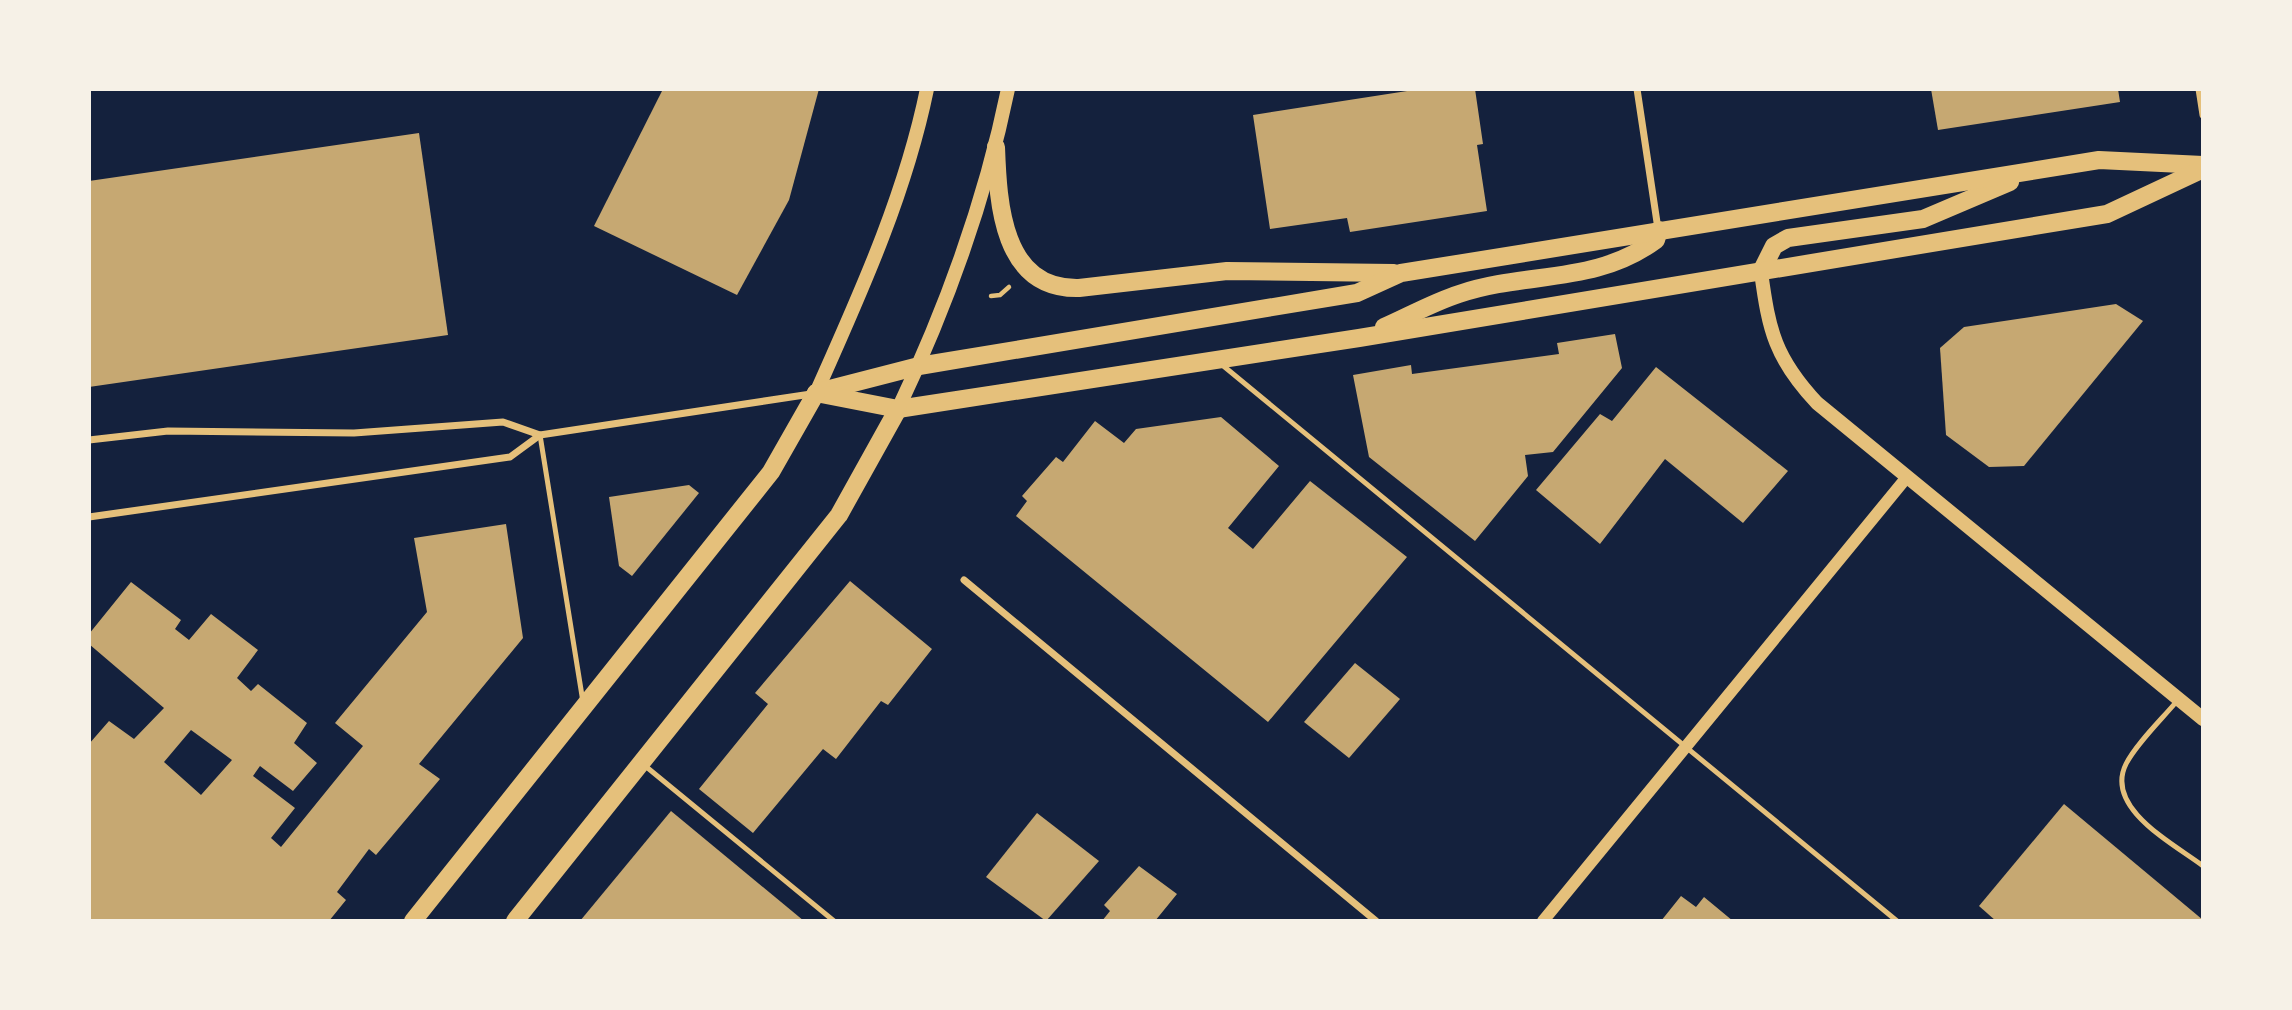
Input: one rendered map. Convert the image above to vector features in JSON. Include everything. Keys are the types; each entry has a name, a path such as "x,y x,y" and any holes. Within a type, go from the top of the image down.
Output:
{"main road":[{"path":"413,921 771,472 816,393 864,286 895,205 927,89"},
{"path":"515,921 839,515 898,410 919,366 968,242 996,147 1009,89"},
{"path":"996,147 999,205 1007,235 1028,268 1061,287 1079,288 1227,271 1401,273 2032,173 2099,160 2203,167"},
{"path":"816,393 898,410 1359,338 2107,214 2203,167"},
{"path":"2032,173 1923,219 1788,238 1774,246 1761,272 1776,347 1793,377 1817,403 2203,719"},
{"path":"1359,338 1460,293 1623,262 1656,240 1659,230"},
{"path":"816,393 919,366 1357,293 1401,273"}],"street":[{"path":"1637,89 1659,230"},
{"path":"2199,89 2203,115"},
{"path":"89,517 510,457 540,435 816,393"},
{"path":"89,440 168,431 354,433 503,422 540,435"},
{"path":"1542,921 1907,477"},
{"path":"964,580 1376,921"}],"lane":[{"path":"1216,360 1897,921"},
{"path":"540,435 584,707"},
{"path":"2178,699 2126,764 2121,785 2131,811 2203,866"},
{"path":"641,763 834,921"}],"path":[{"path":"990,296 1000,295 1014,282"}],"building":[{"path":"663,89 819,89 789,200 737,295 594,226"},
{"path":"1420,89 1475,89 1483,144 1477,145 1487,211 1350,232 1347,218 1270,229 1253,115"},
{"path":"1931,89 2118,89 2120,102 1938,130"},
{"path":"419,133 448,335 89,387 89,181"},
{"path":"2116,304 2143,321 2024,466 1989,467 1946,435 1940,348 1964,327"},
{"path":"1615,334 1622,368 1553,452 1525,455 1528,476 1475,541 1369,457 1353,375 1411,365 1412,374 1559,354 1557,343"},
{"path":"1656,367 1788,471 1743,523 1665,459 1600,544 1536,490 1600,414 1612,421"},
{"path":"1221,417 1279,466 1228,528 1253,549 1310,481 1407,557 1268,722 1016,516 1027,501 1022,496 1056,457 1063,462 1095,421 1124,443 1136,429"},
{"path":"689,485 699,493 632,576 619,566 609,497"},
{"path":"506,524 523,638 419,764 440,779 376,855 369,849 337,892 346,900 329,921 89,921 89,744 109,721 134,739 164,708 89,644 89,634 131,582 181,620 175,629 189,640 211,614 258,650 237,678 251,691 258,684 307,723 294,743 317,763 293,791 260,766 253,776 295,808 271,838 281,847 363,746 335,723 427,612 414,538","holes":["191,730 232,760 201,795 164,762"]},
{"path":"850,581 932,649 888,705 881,701 836,759 823,749 753,833 699,789 768,704 755,693"},
{"path":"1355,663 1400,699 1349,758 1304,722"},
{"path":"2064,804 2203,921 1996,921 1979,906"},
{"path":"671,811 804,921 580,921"},
{"path":"1037,813 1099,861 1046,921 986,877"},
{"path":"1139,866 1177,894 1155,921 1102,921 1110,911 1104,905"},
{"path":"1681,896 1696,907 1704,897 1733,921 1661,921"}]}
